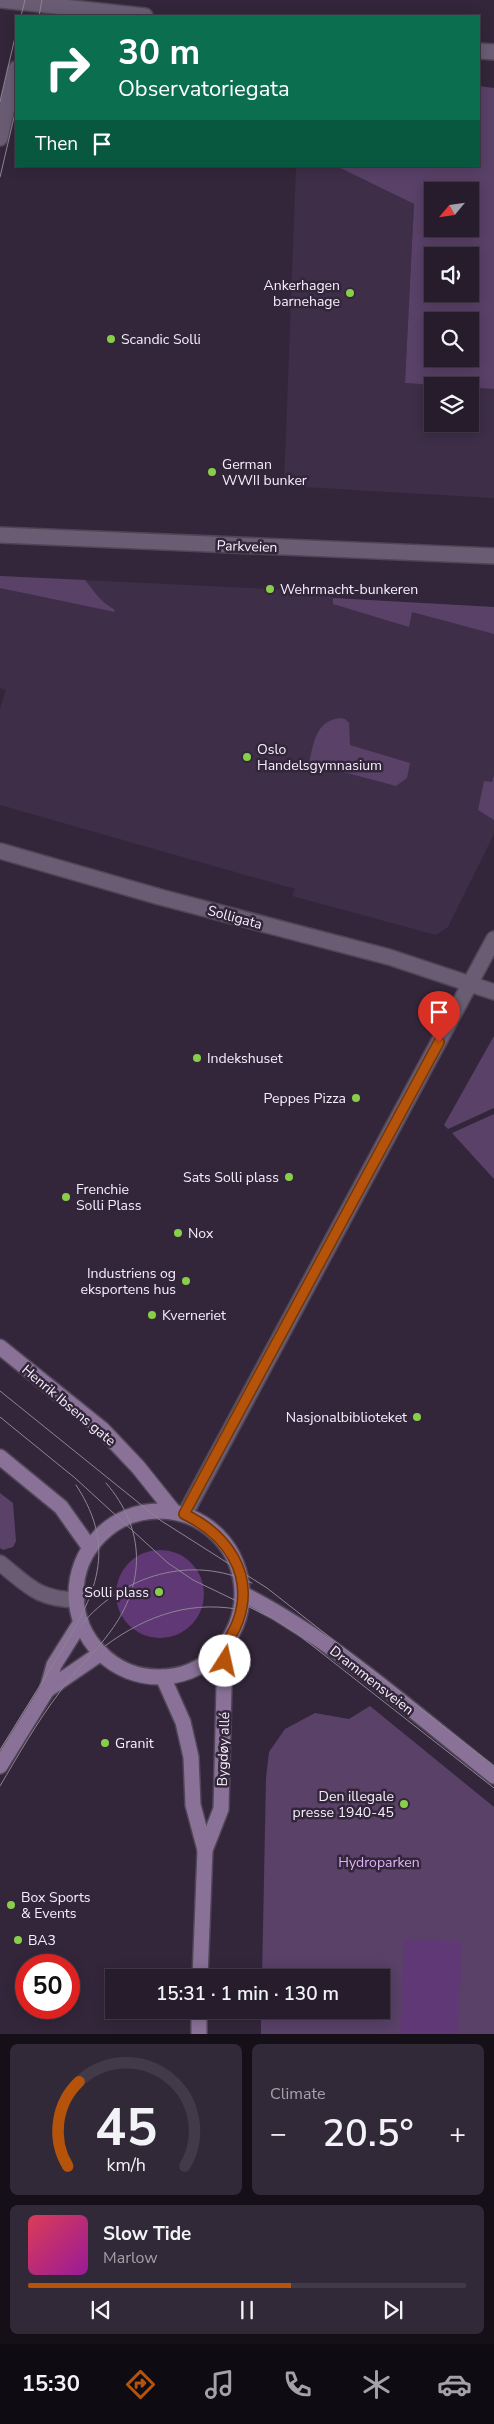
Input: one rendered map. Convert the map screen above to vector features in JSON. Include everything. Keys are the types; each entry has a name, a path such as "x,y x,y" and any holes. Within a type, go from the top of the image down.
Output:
{"main road":[{"name":"Henrik Ibsens gate","path":"0,1347 102,1429 179,1513"},
{"path":"0,1457 61,1507 90,1548"},
{"path":"157,1510 179,1513 203,1523 220,1536 232,1553 240,1573 243,1594 238,1621 225,1645 198,1668 181,1674 163,1677 129,1671 114,1664 86,1634 81,1622 77,1600 80,1568 90,1548 105,1531 123,1518 140,1512 157,1510"},
{"name":"Drammensveien","path":"243,1594 279,1612 331,1647 494,1776"},
{"path":"0,1766 47,1690 54,1665 81,1622"},
{"name":"Bygdøy allé","path":"205,1850 221,1810 225,1645"},
{"path":"47,1690 101,1652"},
{"name":"Bygdøy allé","path":"163,1677 183,1722 190,1757 193,1805 205,1850 200,1969"},
{"path":"199,2019 199,2034"}],"street":[{"path":"0,0 31,7 132,15"},
{"path":"480,51 494,52"},
{"path":"0,138 15,73"},
{"name":"Parkveien","path":"0,535 494,556"},
{"name":"Solligata","path":"0,851 170,899 389,957 494,992"},
{"path":"179,1513 494,939"},
{"path":"0,1563 34,1592 64,1600 77,1600"}],"shaded area":[{"name":"Ankerhagen barnehage","path":"296,167 338,167 414,204 405,383 424,384 424,432 479,432 479,388 494,389 494,498 284,486"},
{"name":"Oslo Handelsgymnasium","path":"0,576 333,592 333,598 494,607 494,834 448,927 436,935 292,896 295,889 0,805 0,709 6,690 0,688"},
{"path":"160,1550 177,1554 191,1563 200,1577 204,1594 200,1611 191,1625 177,1634 160,1638 143,1634 129,1625 120,1611 116,1594 120,1577 129,1563 143,1554"},
{"path":"404,1939 462,1941 458,2034 400,2034"}],"green space":[{"path":"480,86 494,88 494,389 479,388 479,377 424,377 424,384 405,383 414,204 338,167 480,167"},
{"path":"0,576 85,580 115,612 0,588"},
{"path":"333,598 494,607 494,634 412,612 409,627 333,604"},
{"path":"345,719 349,723 350,745 410,763 407,778 396,786 309,763 314,741 320,729 331,720"},
{"path":"494,775 494,820 478,810 484,781 492,782"},
{"path":"494,1036 494,1108 448,1129 444,1125"},
{"path":"494,1114 494,1179 452,1133"},
{"path":"0,1493 13,1503 16,1541 13,1547 3,1550 0,1548"},
{"name":"Hydroparken","path":"370,1706 494,1807 494,2034 261,2034 261,2019 390,2019 390,1969 262,1969 266,1778 269,1752 285,1729 315,1713 349,1719"}],"tram line":[{"path":"21,15 25,0"},
{"path":"39,15 42,0"},
{"path":"0,102 15,37"},
{"path":"0,177 15,113"},
{"path":"0,1391 160,1520 267,1588 494,1766"},
{"path":"0,1417 75,1478 168,1563 193,1580 272,1618 300,1636 494,1788"},
{"path":"0,1786 28,1738 51,1704 71,1677 110,1632 122,1614 130,1595 135,1576 134,1538 129,1519 106,1483"},
{"path":"0,1750 68,1640 90,1597 99,1555 97,1533 90,1510 76,1485"},
{"path":"81,1625 117,1593 137,1582 159,1574 182,1570 205,1570 229,1574 252,1583"},
{"path":"105,1646 138,1625 172,1612 208,1607 247,1611"}],"place":[{"name":"Ankerhagen barnehage","path":"350,293"},
{"name":"Scandic Solli","path":"111,339"},
{"name":"German WWII bunker","path":"212,472"},
{"name":"Wehrmacht-bunkeren","path":"270,589"},
{"name":"Oslo Handelsgymnasium","path":"247,757"},
{"name":"Indekshuset","path":"197,1058"},
{"name":"Peppes Pizza","path":"356,1098"},
{"name":"Sats Solli plass","path":"289,1177"},
{"name":"Frenchie Solli Plass","path":"66,1197"},
{"name":"Nox","path":"178,1233"},
{"name":"Industriens og eksportens hus","path":"186,1281"},
{"name":"Kverneriet","path":"152,1315"},
{"name":"Nasjonalbiblioteket","path":"417,1417"},
{"name":"Solli plass","path":"159,1592"},
{"name":"Granit","path":"105,1743"},
{"name":"Den illegale presse 1940-45","path":"404,1804"},
{"name":"Box Sports & Events","path":"11,1905"},
{"name":"BA3","path":"18,1940"}],"route":[{"path":"225,1661 225,1645 238,1621 243,1594 240,1573 232,1553 220,1536 203,1523 184,1514 439,1042"}]}
